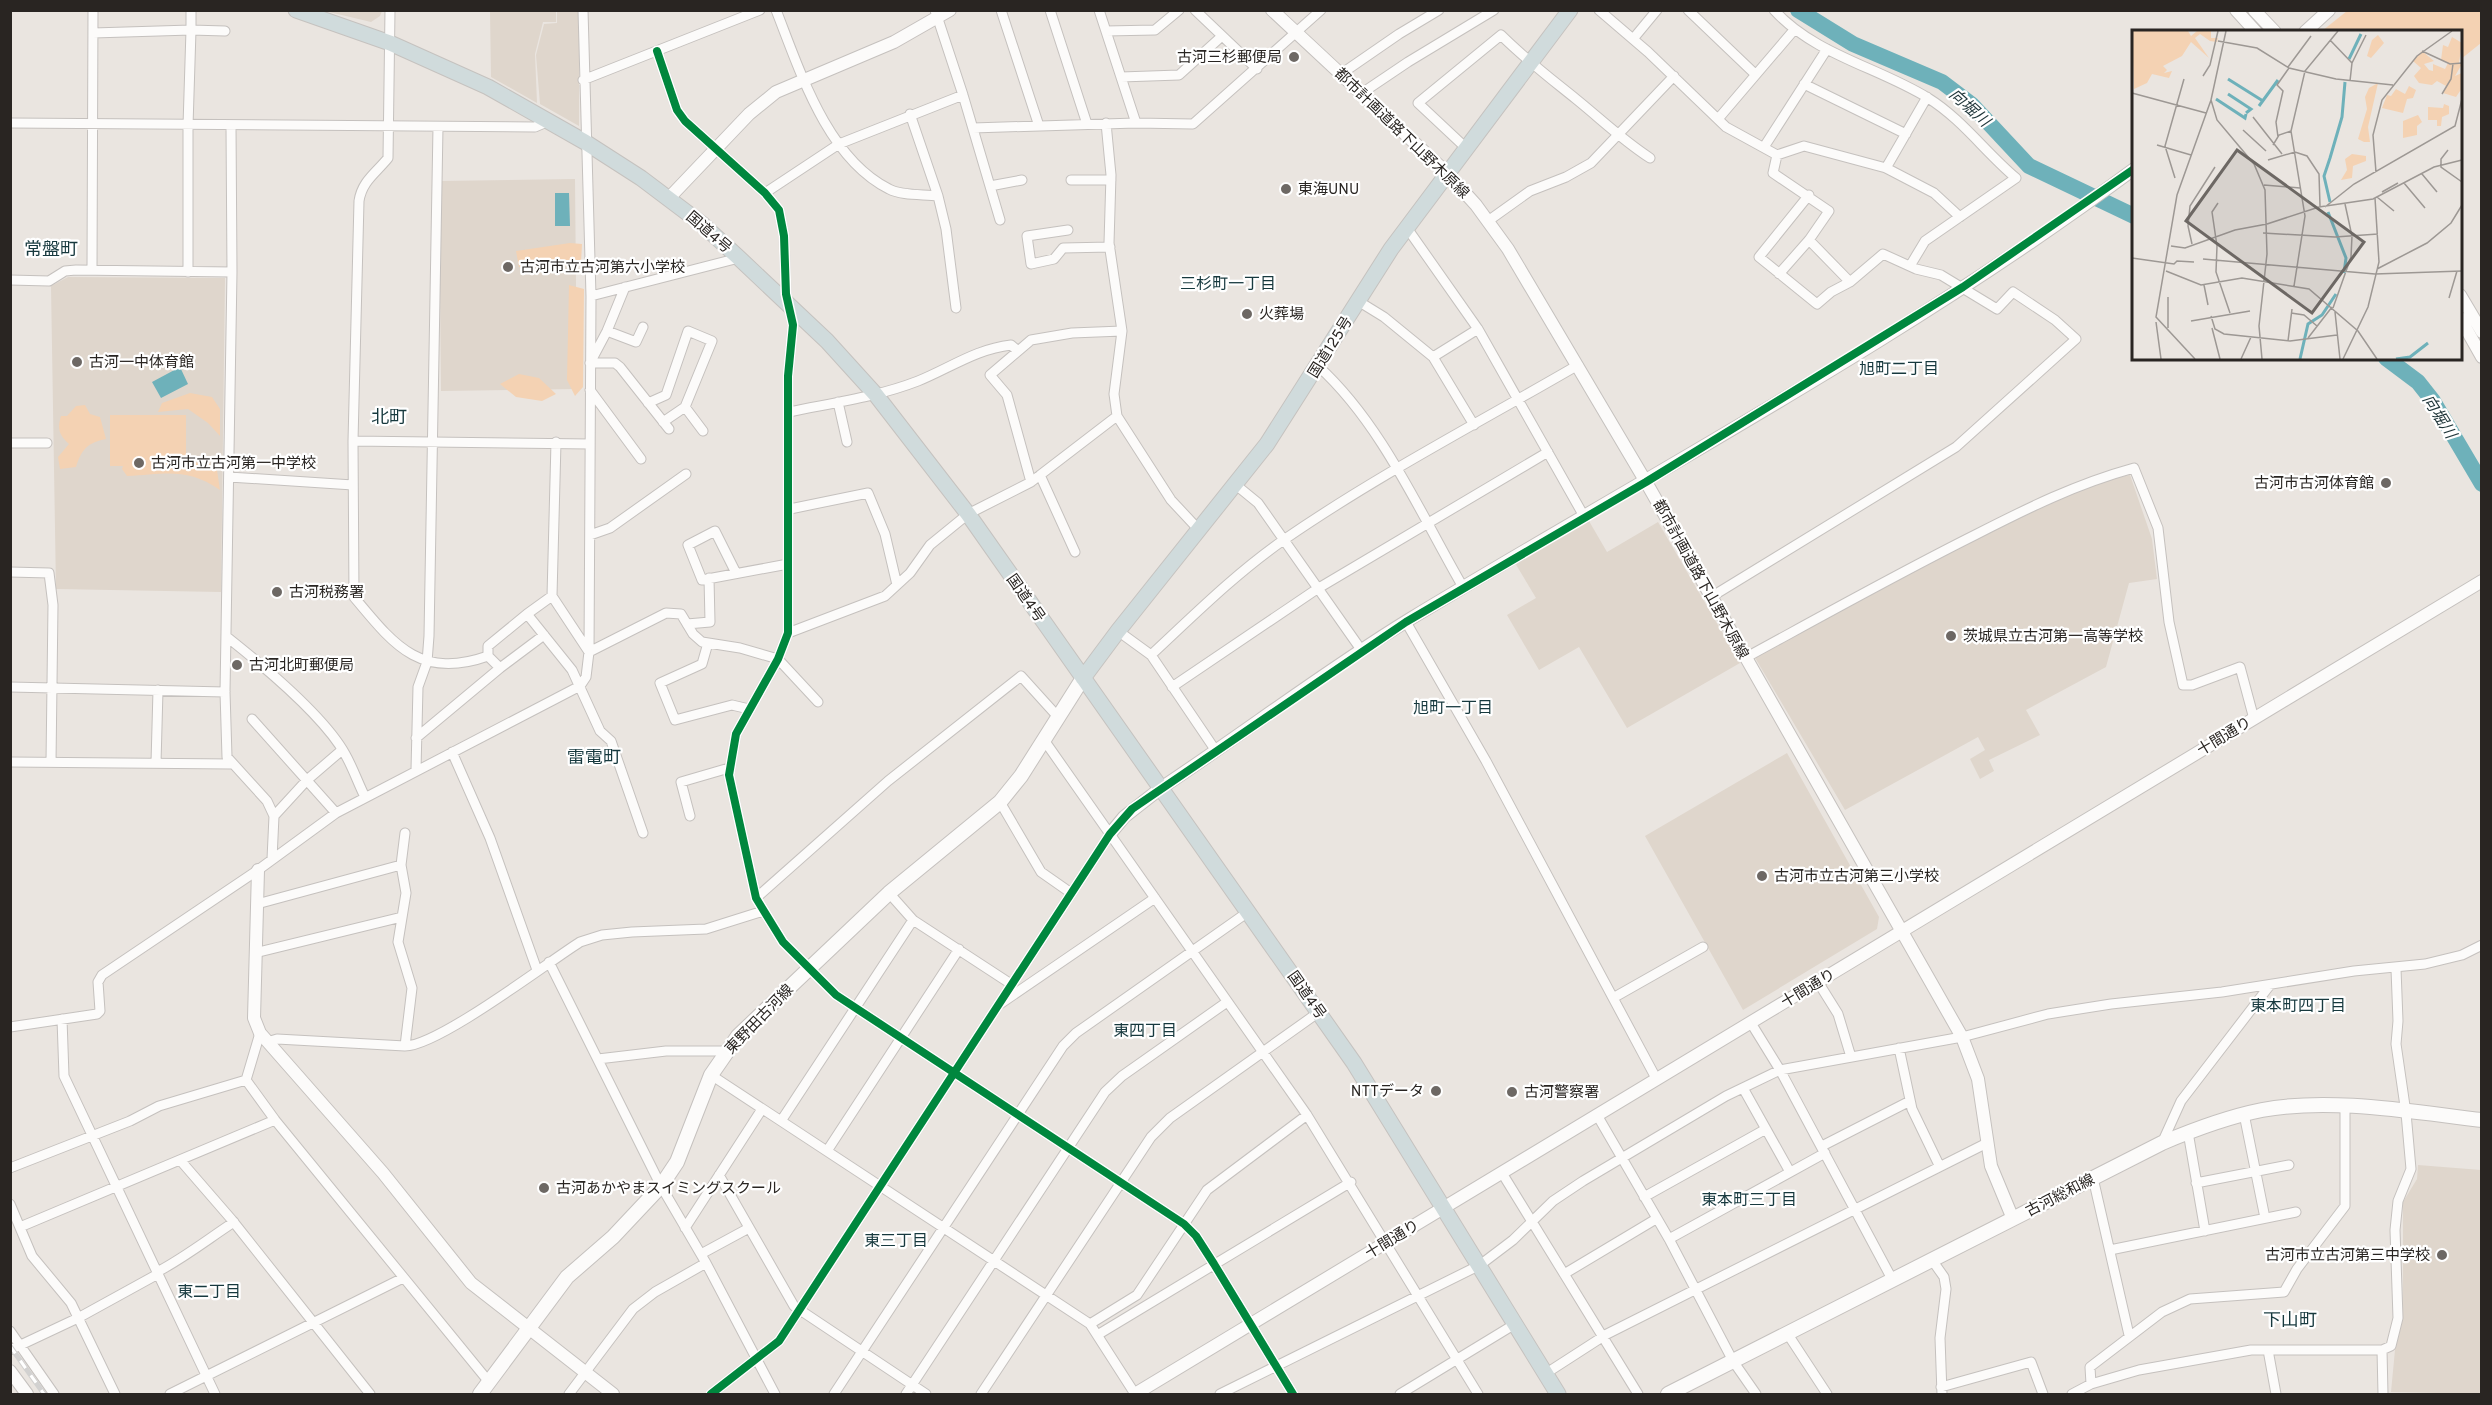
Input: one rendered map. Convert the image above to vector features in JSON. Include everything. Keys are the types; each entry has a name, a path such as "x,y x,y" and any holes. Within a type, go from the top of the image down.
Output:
{"highway":[{"name":"国道4号","path":"296,10 390,43 488,87 585,142 669,198 739,258 827,341 876,395 968,514 1319,1012 1386,1112 1558,1395"},
{"name":"国道125号","path":"1083,678 1236,485 1278,428 1407,228 1570,10"}],"main road":[{"name":"東野田古河線","path":"480,1395 526,1328 567,1276 613,1237 661,1186 676,1162 711,1075 738,1036 889,892 1000,802 1059,718 1083,678"},
{"name":"古河総和線","path":"1668,1395 1892,1279 2187,1132 2244,1114 2293,1106 2345,1106 2481,1120"}],"street":[{"path":"92,270 93,10"},
{"path":"188,272 191,10"},
{"path":"390,10 388,158 366,181 359,201 353,485 354,597 392,642 427,662 469,663 488,657"},
{"path":"10,1027 97,1014 100,1011 98,982 102,975 258,870 336,813 580,686 586,677 589,652 591,296 588,154 585,142 583,80 584,10"},
{"path":"583,80 760,10"},
{"path":"777,10 802,80 839,144 861,171 890,190 939,196"},
{"path":"669,198 714,149 776,92 894,42 936,14 950,10"},
{"path":"1002,10 1038,126"},
{"path":"1050,10 1087,124"},
{"path":"1099,10 1136,123"},
{"path":"1106,31 1155,30 1179,10"},
{"path":"1195,10 1257,69"},
{"name":"都市計画道路下山野木原線","path":"1272,10 1448,173 1488,221 1522,271 1646,482 1962,1037 1978,1079 1995,1180 2013,1219"},
{"path":"973,128 1106,123 1193,124 1297,34 1321,10"},
{"path":"1341,74 1439,10"},
{"path":"1362,93 1494,10"},
{"path":"1599,10 1674,76 1718,119 1777,155"},
{"path":"1633,39 1657,10"},
{"path":"1688,10 1755,74"},
{"path":"1774,10 1794,30 1827,49 1927,97 1962,125 2016,178 1925,241 1910,266"},
{"path":"2236,10 2254,30"},
{"path":"2254,10 2273,30"},
{"path":"2307,30 2329,10"},
{"path":"936,14 1000,220"},
{"path":"1718,119 1794,30"},
{"path":"93,33 225,31"},
{"path":"1466,148 1418,103 1501,35 1529,63 1578,101 1618,137 1650,158"},
{"path":"1121,77 1179,75 1222,36"},
{"path":"1764,147 1827,49"},
{"path":"657,51 677,110 714,149 765,193 779,210 784,236 788,304 793,325 788,376 790,509 788,633 778,659 734,740 729,768 736,818 756,897 783,942 836,995 1184,1224 1214,1264 1293,1395"},
{"path":"1488,221 1530,191 1566,177 1591,163 1674,76"},
{"path":"1804,84 1906,134"},
{"path":"765,193 839,144 910,114 963,95"},
{"path":"1886,168 1927,97"},
{"path":"910,114 939,196 946,229 956,308"},
{"path":"10,123 535,127 549,122"},
{"path":"1106,123 1111,180 1110,247 1122,331 1114,394 1117,416 1171,500 1200,530"},
{"path":"231,126 232,272 225,692 227,757 267,801 274,816 272,858"},
{"path":"416,770 418,687 427,662 438,127"},
{"path":"1777,155 1804,146 1886,168 1934,194 1960,217"},
{"path":"1777,155 1773,173 1809,195 1829,211 1809,240 1779,274"},
{"path":"711,1395 774,1347 799,1312 1071,892 1124,817 1161,788 1406,622 1646,482 1963,287 2085,206 2132,171"},
{"path":"990,186 1022,180"},
{"path":"1071,180 1111,180"},
{"path":"1711,597 1949,452 2076,339 2055,320 2013,292 1997,309 1941,275 1910,266 1883,254 1850,282 1831,292 1817,304 1759,257 1809,195"},
{"path":"1407,228 1478,329 1585,518"},
{"path":"1068,230 1027,236 1031,264 1053,259 1063,248 1110,247"},
{"path":"1809,240 1850,282"},
{"path":"591,296 739,258"},
{"path":"10,280 49,281 65,271 92,270 232,272"},
{"path":"591,363 608,331 625,287"},
{"path":"2462,299 2481,332"},
{"path":"1358,301 1384,317 1433,357 1474,425"},
{"path":"2462,322 2481,357"},
{"path":"608,331 636,342 643,327"},
{"path":"1433,357 1478,329"},
{"path":"591,363 615,363 666,425 685,407 712,340 688,331 666,395 648,403"},
{"path":"1030,482 1007,395 990,375 1031,340 1072,333 1122,331"},
{"path":"789,412 876,395 917,381 979,351 1011,345 1018,351"},
{"path":"1318,366 1343,388 1364,416 1463,587"},
{"path":"1151,655 1217,594 1284,540 1396,470 1578,366"},
{"path":"590,390 641,459"},
{"path":"838,402 847,442"},
{"path":"685,407 703,431"},
{"path":"788,633 885,596 910,573 930,545 968,514 1030,482 1117,416"},
{"path":"354,441 590,444"},
{"path":"556,442 552,596 589,652"},
{"path":"10,443 48,443"},
{"path":"1172,687 1317,589 1548,452"},
{"path":"1745,658 1936,554 2046,499 2089,480 2134,468 2158,528 2169,622 2183,685 2192,685 2241,667 2254,719"},
{"path":"590,535 610,528 686,474"},
{"path":"1040,475 1075,552"},
{"path":"229,477 353,485"},
{"path":"1236,485 1258,503 1362,651"},
{"path":"790,509 868,493 885,534 897,585"},
{"path":"736,573 715,531 688,545 702,580 788,564"},
{"path":"10,572 50,573 53,606 51,762"},
{"path":"687,624 710,622 709,578"},
{"name":"十間通り","path":"1135,1395 2481,581"},
{"path":"500,668 488,657 488,646 552,596"},
{"path":"589,652 666,613 681,614 693,634 708,643 778,659 818,702"},
{"path":"527,614 572,670 600,731 611,741 643,833"},
{"path":"1406,622 1486,761 1657,1080"},
{"path":"1118,631 1151,655 1216,751"},
{"path":"416,738 500,668 544,635"},
{"path":"227,636 270,673 328,730 342,750 365,797"},
{"path":"708,643 702,664 660,683 675,720 732,705 749,709"},
{"path":"756,897 888,781 1021,676 1059,718"},
{"path":"10,687 225,692"},
{"path":"156,763 158,690"},
{"path":"252,719 336,813"},
{"path":"1044,740 1307,1115 1351,1182 1478,1395"},
{"path":"274,816 307,780 342,750"},
{"path":"452,752 490,838 537,970"},
{"path":"10,762 232,764"},
{"path":"690,816 681,782 729,768"},
{"path":"1000,802 1041,872 1071,892"},
{"path":"405,833 401,865 406,883 398,942 412,988 405,1046"},
{"path":"257,904 401,865"},
{"path":"258,870 254,1018 264,1038 383,1173 471,1283 613,1395"},
{"path":"889,892 913,920 1011,984"},
{"path":"998,1005 1155,898"},
{"path":"264,1038 405,1046 421,1044 450,1028 580,942 602,935 683,928 705,929 763,911"},
{"path":"834,1395 1017,1114 1069,1040 1248,912"},
{"path":"255,953 402,917"},
{"path":"781,1121 913,920"},
{"path":"1220,1395 1480,1265 1513,1240 1553,1201 1622,1157 1743,1088 1780,1070 1962,1037 2058,1012 2270,985 2354,971 2396,969 2449,959 2481,945"},
{"path":"1613,998 1703,947"},
{"path":"827,1151 959,949"},
{"path":"549,962 661,1186 704,1259 775,1395"},
{"path":"2072,1395 2091,1384 2139,1370 2251,1350 2382,1350 2391,1346 2398,1318 2395,1230 2398,1201 2411,1169 2396,1044 2398,1021 2396,969"},
{"path":"1818,982 1838,1014 1851,1057"},
{"path":"2162,1143 2181,1101 2270,985"},
{"path":"906,1395 1113,1083 1227,1002"},
{"path":"981,1395 1150,1137 1170,1118 1319,1012"},
{"path":"62,1019 64,1076 215,1395"},
{"path":"1751,1023 1780,1070 1856,1208 1892,1279"},
{"path":"246,1080 264,1038"},
{"path":"1899,1048 1910,1101 1939,1165"},
{"path":"598,1059 666,1051 727,1051"},
{"path":"711,1075 1090,1324 1099,1334 1135,1395"},
{"path":"10,1168 130,1121 159,1106 246,1080"},
{"path":"246,1080 275,1119 489,1382"},
{"path":"1743,1088 1790,1172"},
{"path":"1669,1239 1790,1172 1823,1149 1910,1101"},
{"path":"2091,1384 2090,1367 2162,1312 2190,1299 2284,1292 2297,1269 2345,1206 2345,1106"},
{"path":"685,1228 762,1109"},
{"path":"2244,1114 2265,1218"},
{"path":"1090,1324 1137,1295 1207,1190 1221,1176 1307,1115"},
{"path":"1598,1115 1669,1239 1733,1361 1756,1395"},
{"path":"20,1227 275,1119"},
{"path":"1644,1197 1766,1129"},
{"path":"2187,1132 2205,1231"},
{"path":"1545,1374 1603,1336 1939,1165 1987,1143"},
{"path":"180,1160 234,1222 370,1395"},
{"path":"2196,1183 2289,1165"},
{"path":"1502,1173 1638,1395"},
{"path":"719,1175 799,1312 926,1395"},
{"path":"2093,1178 2129,1335"},
{"path":"1099,1334 1351,1182"},
{"path":"10,1204 39,1267 66,1296 115,1395"},
{"path":"2110,1250 2296,1212"},
{"path":"1564,1274 1656,1219"},
{"path":"15,1348 78,1318 183,1259 191,1250 234,1222"},
{"path":"569,1395 633,1309 749,1228"},
{"path":"1932,1260 1944,1278 1946,1289 1940,1338 1941,1391 2031,1362 2043,1395"},
{"path":"170,1395 403,1278"},
{"path":"1405,1393 1515,1324"},
{"path":"10,1330 15,1348 54,1395"},
{"path":"1787,1334 1827,1395"},
{"path":"2268,1350 2276,1395"},
{"path":"2382,1350 2383,1395"},
{"path":"10,1371 27,1395"}],"shaded area":[{"path":"325,11 382,11 380,16 371,22"},
{"path":"490,11 556,11 556,22 543,22 535,54 537,103 491,77"},
{"path":"557,11 579,11 579,126 540,104 536,55 544,24 557,23"},
{"path":"2347,11 2481,11 2481,43 2462,58 2462,30 2323,30"},
{"name":"古河市立古河第六小学校","path":"575,179 577,389 441,391 439,181"},
{"path":"570,243 582,244 581,263 555,268 519,267 516,251"},
{"name":"古河市立古河第一中学校","path":"68,277 225,278 221,592 56,589 51,286"},
{"path":"569,285 584,289 583,387 575,396 567,380"},
{"path":"519,374 539,378 556,394 542,401 516,397 500,384"},
{"path":"190,393 212,397 220,409 220,436 208,423 188,409 158,412 162,403"},
{"path":"85,405 90,414 100,417 106,439 86,448 76,467 60,469 58,457 69,444 60,432 61,416 67,416 76,406"},
{"path":"110,415 186,415 186,462 208,463 217,470 220,490 186,475 164,473 127,476 122,469 123,466 110,466"},
{"name":"茨城県立古河第一高等学校","path":"2130,475 2152,539 2157,579 2129,583 2106,667 2026,710 2040,735 1989,760 1994,771 1980,779 1970,759 1985,750 1978,737 1845,810 1754,656 1972,538 2097,482"},
{"path":"1589,521 1607,552 1658,522 1740,663 1627,728 1579,647 1539,670 1507,615 1536,598 1515,563"},
{"name":"古河市立古河第三小学校","path":"1787,753 1879,917 1877,929 1743,1010 1645,836"},
{"name":"古河市立古河第三中学校","path":"2418,1165 2481,1170 2481,1394 2391,1392 2395,1350 2403,1308 2403,1202 2417,1179"}],"water":[{"path":"555,193 569,193 570,226 555,226"},
{"path":"180,367 188,384 161,398 152,382"}],"waterway":[{"name":"向堀川","path":"1798,10 1853,44 1942,82 1971,104 2029,166 2132,215"},
{"name":"向堀川","path":"2389,360 2418,382 2433,401 2482,484"}],"railway":[{"path":"10,1346 44,1394"}],"cycle path":[{"path":"657,51 677,110 685,121 765,193 779,210 784,236 786,294 793,325 788,376 788,633 778,659 736,734 729,775 756,898 783,942 836,995 1184,1224 1196,1236 1214,1264 1293,1394"},
{"path":"711,1394 779,1341 1110,834 1132,809 1406,622 1646,482 1963,287 2132,170"}],"place":[{"name":"古河三杉郵便局","path":"1294,57"},
{"name":"東海UNU","path":"1286,189"},
{"name":"古河市立古河第六小学校","path":"508,267"},
{"name":"火葬場","path":"1247,314"},
{"name":"古河一中体育館","path":"77,362"},
{"name":"古河市立古河第一中学校","path":"139,463"},
{"name":"古河市古河体育館","path":"2386,483"},
{"name":"古河税務署","path":"277,592"},
{"name":"茨城県立古河第一高等学校","path":"1951,636"},
{"name":"古河北町郵便局","path":"237,665"},
{"name":"古河市立古河第三小学校","path":"1762,876"},
{"name":"NTTデータ","path":"1436,1091"},
{"name":"古河警察署","path":"1512,1092"},
{"name":"古河あかやまスイミングスクール","path":"544,1188"},
{"name":"古河市立古河第三中学校","path":"2442,1255"}],"district":[{"name":"常盤町","path":"51,249"},
{"name":"三杉町一丁目","path":"1228,283"},
{"name":"旭町二丁目","path":"1899,368"},
{"name":"北町","path":"389,417"},
{"name":"旭町一丁目","path":"1453,707"},
{"name":"雷電町","path":"594,757"},
{"name":"東本町四丁目","path":"2298,1005"},
{"name":"東四丁目","path":"1145,1030"},
{"name":"東本町三丁目","path":"1749,1199"},
{"name":"東三丁目","path":"896,1240"},
{"name":"東二丁目","path":"209,1291"},
{"name":"下山町","path":"2290,1320"}]}
